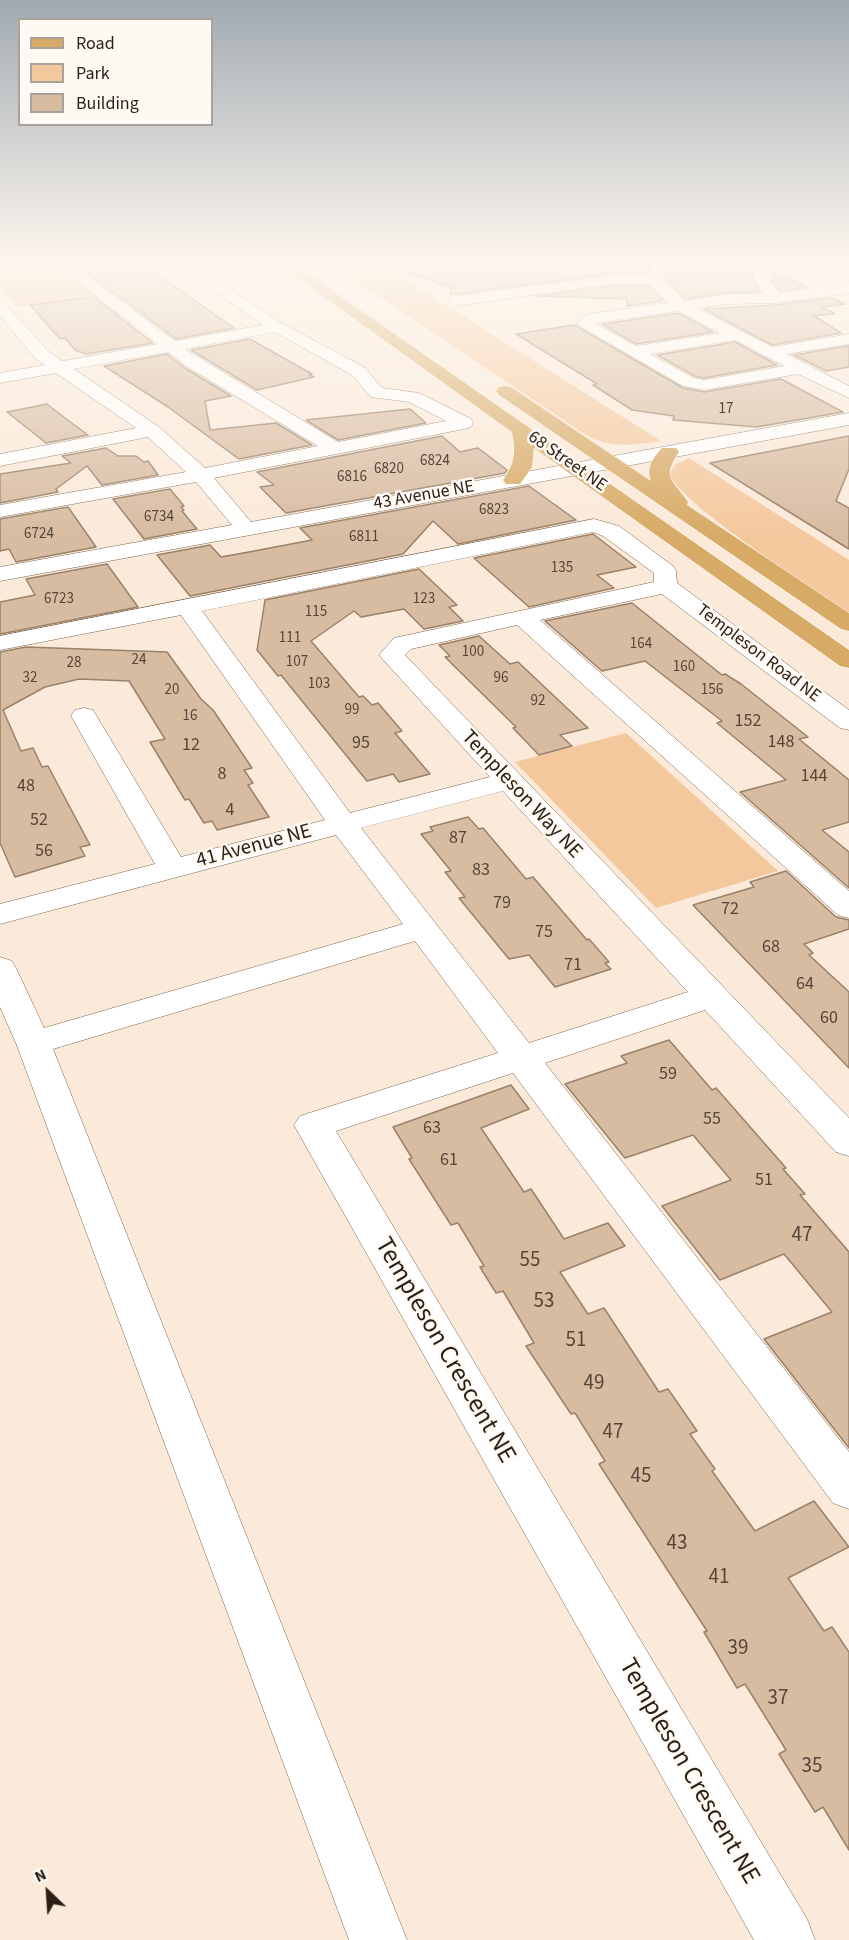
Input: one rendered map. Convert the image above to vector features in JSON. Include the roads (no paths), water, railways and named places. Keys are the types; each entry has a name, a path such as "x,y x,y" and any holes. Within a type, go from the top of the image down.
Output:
{"main road":[{"name":"68 Street NE","path":"415,355 849,661"},
{"name":"68 Street NE","path":"487,379 849,624"},
{"path":"513,480 521,469 526,455 520,428"},
{"path":"669,452 658,468 658,475 687,513"}],"street":[{"path":"43,355 152,431 201,475 245,528"},
{"path":"0,378 132,355"},
{"path":"183,355 335,448"},
{"path":"0,511 201,475 464,423 413,397 377,393 358,370 329,355"},
{"path":"640,355 689,382 704,385 801,368"},
{"path":"775,355 849,393"},
{"name":"43 Avenue NE","path":"0,574 849,419"},
{"path":"4,452 25,456 152,431"},
{"path":"0,643 594,525 611,531 665,571 666,586"},
{"name":"Templeson Way NE","path":"666,586 403,643 391,655 507,781 849,1142"},
{"name":"Templeson Road NE","path":"666,586 849,722"},
{"path":"187,607 343,824 849,1488"},
{"path":"522,617 849,908"},
{"path":"84,716 173,868"},
{"name":"41 Avenue NE","path":"0,914 507,781"},
{"path":"33,1043 422,928"},
{"path":"0,968 33,1043 378,1940"},
{"name":"Templeson Crescent NE","path":"712,996 313,1125 786,1940"}]}
